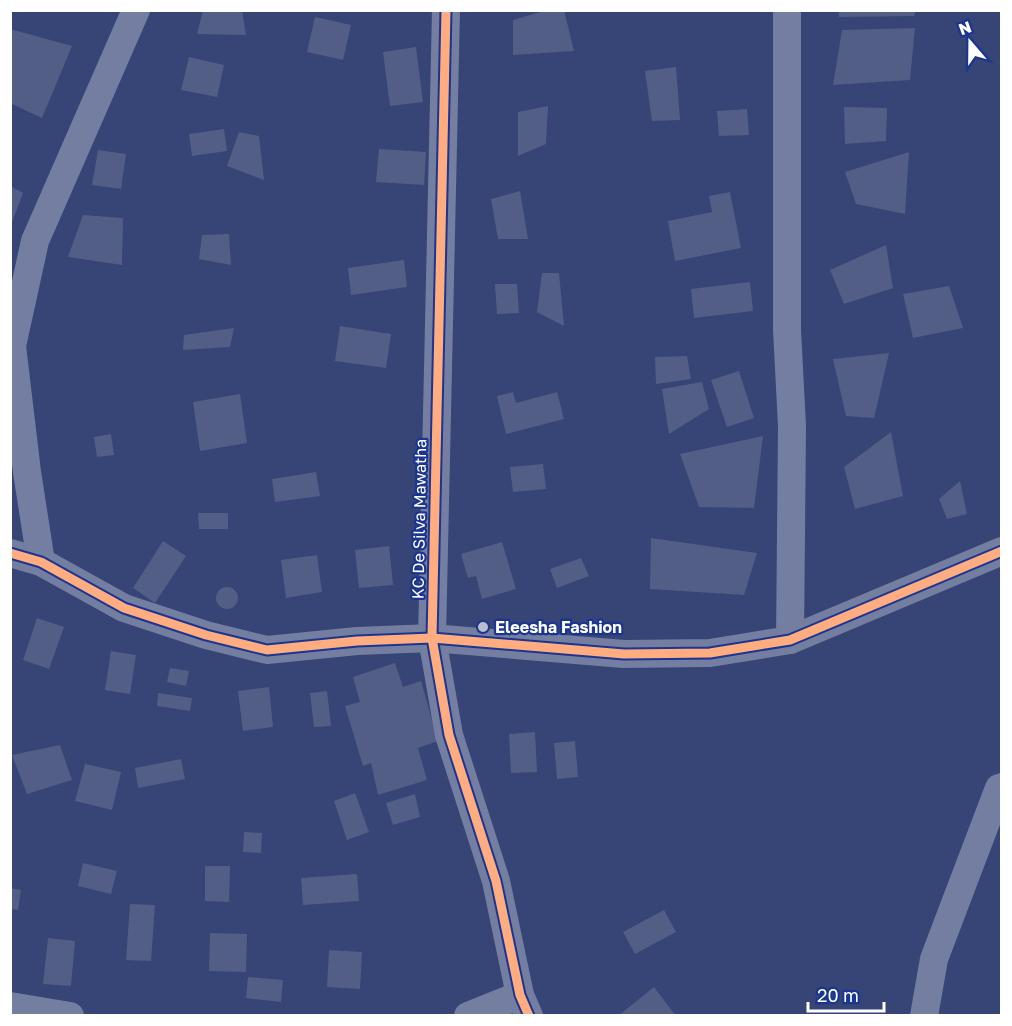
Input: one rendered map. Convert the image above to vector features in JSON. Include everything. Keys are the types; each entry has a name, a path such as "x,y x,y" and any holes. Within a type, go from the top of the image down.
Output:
{"street":[{"path":"42,562 27,472 12,346 35,241 135,10"},
{"name":"KC De Silva Mawatha","path":"446,10 432,638 449,735 496,882 524,1005"},
{"path":"787,10 787,330 792,426 790,640"},
{"path":"10,553 42,562 124,608 206,635 267,650 357,641 432,638 624,654 710,653 790,640 1002,551"},
{"path":"924,1016 934,959 999,788 1002,787"},
{"path":"468,1016 524,1005"},
{"path":"10,1006 70,1016"}],"building":[{"path":"203,10 242,10 246,35 197,34"},
{"path":"547,10 564,10 574,51 513,55 513,20"},
{"path":"839,10 916,10 914,16 839,17"},
{"path":"315,17 351,25 343,60 307,52"},
{"path":"915,28 910,80 833,85 842,30"},
{"path":"10,29 72,46 42,118 10,103"},
{"path":"416,47 423,102 390,106 383,52"},
{"path":"189,57 224,65 217,97 181,90"},
{"path":"676,67 680,120 652,121 645,71"},
{"path":"548,106 546,144 518,156 518,112"},
{"path":"844,107 887,108 886,141 845,144"},
{"path":"747,109 749,135 719,136 717,111"},
{"path":"224,129 227,151 192,156 189,134"},
{"path":"239,132 259,136 264,180 227,166"},
{"path":"379,149 426,152 424,185 376,182"},
{"path":"98,150 126,154 121,189 92,185"},
{"path":"909,152 905,214 856,204 845,172"},
{"path":"10,186 23,193 11,225 10,225"},
{"path":"520,191 528,239 498,239 491,199"},
{"path":"730,192 741,248 675,261 668,221 712,212 709,196"},
{"path":"83,215 123,218 122,265 68,257"},
{"path":"229,234 231,265 199,259 202,235"},
{"path":"886,245 893,288 844,304 830,270"},
{"path":"404,260 407,287 351,295 348,268"},
{"path":"542,273 559,273 564,326 537,312"},
{"path":"750,282 753,311 694,318 691,289"},
{"path":"495,284 517,284 519,313 497,314"},
{"path":"949,286 963,328 913,338 903,294"},
{"path":"340,326 391,334 386,368 335,361"},
{"path":"234,328 230,347 183,350 184,335"},
{"path":"889,353 874,418 846,416 833,359"},
{"path":"687,356 691,379 656,384 655,357"},
{"path":"739,371 754,418 727,427 711,380"},
{"path":"702,382 709,409 669,434 662,389"},
{"path":"513,392 516,403 557,392 564,419 506,434 497,396"},
{"path":"240,394 247,443 200,451 193,402"},
{"path":"891,432 903,496 855,509 844,467"},
{"path":"111,434 114,455 97,457 94,437"},
{"path":"763,436 754,508 699,507 680,454"},
{"path":"543,464 546,489 513,492 510,467"},
{"path":"316,472 320,496 275,502 272,479"},
{"path":"960,481 967,514 947,519 939,499"},
{"path":"198,513 228,513 228,529 199,529"},
{"path":"651,538 757,553 744,595 650,589"},
{"path":"163,541 186,556 155,603 133,588"},
{"path":"502,542 516,589 482,599 476,576 468,578 461,554"},
{"path":"389,546 393,585 359,588 355,550"},
{"path":"317,555 322,592 286,598 281,560"},
{"path":"581,558 589,576 557,588 550,569"},
{"path":"223,587 231,587 238,594 238,602 231,609 223,609 216,602 216,594"},
{"path":"37,618 64,627 49,669 23,660"},
{"path":"111,651 136,655 130,694 105,690"},
{"path":"395,663 403,687 421,681 438,741 418,748 427,780 378,795 371,763 363,766 345,706 360,702 353,677"},
{"path":"170,668 189,671 186,686 167,682"},
{"path":"269,687 273,727 243,731 238,691"},
{"path":"327,691 331,726 314,727 310,693"},
{"path":"158,693 192,698 190,711 157,706"},
{"path":"535,732 537,772 511,773 509,734"},
{"path":"575,741 578,777 557,779 554,743"},
{"path":"60,745 72,780 27,794 12,755"},
{"path":"181,759 185,779 138,788 135,768"},
{"path":"85,764 121,772 112,810 75,801"},
{"path":"355,793 369,832 347,840 334,801"},
{"path":"415,794 420,817 393,825 386,803"},
{"path":"244,832 262,833 261,853 243,852"},
{"path":"83,863 117,871 111,894 78,886"},
{"path":"205,866 230,866 229,902 205,901"},
{"path":"357,874 359,901 303,905 301,878"},
{"path":"10,888 21,890 18,910 10,909"},
{"path":"130,904 155,905 151,961 126,960"},
{"path":"664,910 676,932 635,954 623,932"},
{"path":"210,933 247,934 246,972 209,971"},
{"path":"48,938 75,941 71,986 43,984"},
{"path":"329,950 362,952 360,989 327,987"},
{"path":"248,977 283,980 281,1002 246,998"},
{"path":"654,987 676,1016 618,1016"}],"cycle path":[{"path":"446,10 432,638 449,735 496,881 520,995 529,1016"},
{"path":"10,553 41,562 124,608 206,635 267,650 357,641 432,638 624,654 710,653 790,640 1002,551"}],"place":[{"name":"Eleesha Fashion","path":"483,627"}]}
